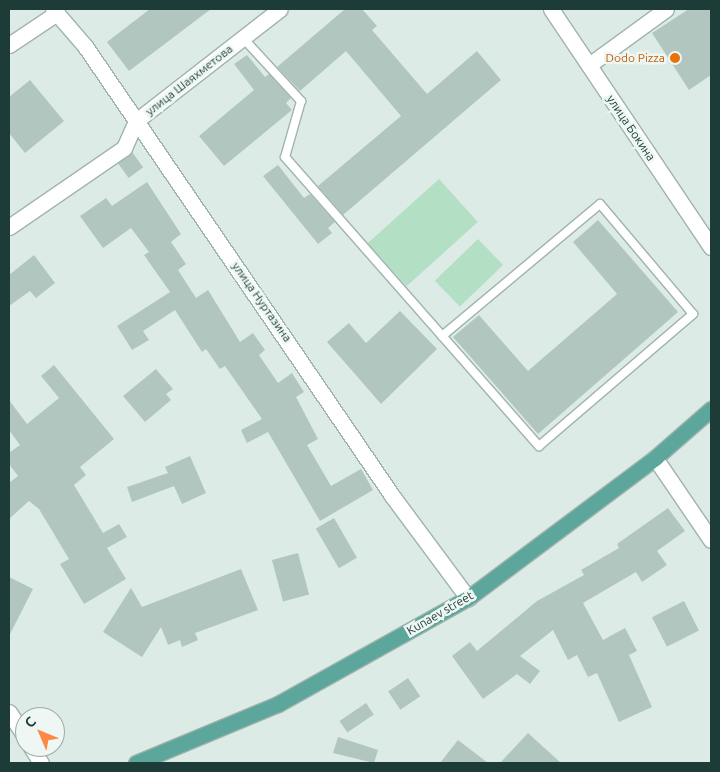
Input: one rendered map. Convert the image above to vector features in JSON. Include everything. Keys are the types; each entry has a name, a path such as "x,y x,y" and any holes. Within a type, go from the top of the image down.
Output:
{"main road":[{"name":"Kunaev street","path":"136,763 278,704 468,598 655,458 711,409"}],"street":[{"name":"улица Шаяхметова","path":"9,227 124,148 136,121 280,9"},
{"name":"улица Бокина","path":"551,9 711,247"},
{"path":"589,65 666,9"},
{"path":"9,45 55,11"},
{"name":"улица Нуртазина","path":"55,11 85,46 392,497 468,598"},
{"path":"655,458 711,540"}],"lane":[{"path":"243,38 301,101 284,157 539,446 693,314 600,204 442,336"}],"green space":[{"path":"439,179 478,222 406,286 368,243"},
{"path":"478,239 503,265 460,307 435,281"}],"building":[{"path":"150,9 211,9 129,71 107,42"},
{"path":"345,9 362,9 377,26 372,30 427,94 477,51 501,80 343,215 318,186 401,116 346,51 300,91 277,67"},
{"path":"689,9 711,9 711,75 689,90 652,33"},
{"path":"247,55 265,77 269,74 291,98 286,103 292,110 224,166 199,136 254,90 234,64"},
{"path":"30,80 64,121 25,153 9,133 9,97"},
{"path":"132,152 143,167 129,178 117,163"},
{"path":"278,165 304,198 310,194 335,222 328,228 332,233 318,244 263,176"},
{"path":"147,182 181,234 171,242 186,264 178,270 196,298 208,290 240,342 253,333 265,350 259,355 278,383 292,373 304,392 296,397 318,439 307,445 331,486 361,469 373,490 320,521 268,432 247,443 241,430 262,419 225,366 220,369 206,349 202,352 175,310 143,331 149,340 132,350 117,326 170,292 144,255 149,252 131,228 103,248 80,216 106,198 112,206"},
{"path":"598,220 678,312 538,434 453,337 479,315 528,371 617,294 573,242"},
{"path":"34,255 55,283 36,298 30,291 9,306 9,275"},
{"path":"400,311 437,349 381,404 327,342 349,323 366,343"},
{"path":"54,365 114,439 80,467 86,475 74,485 103,533 119,524 127,537 107,548 126,579 84,604 60,564 69,559 39,509 29,501 9,519 9,483 18,476 9,464 9,453 20,445 9,430 9,400 27,424 59,398 41,376"},
{"path":"156,369 173,389 166,394 171,400 145,422 123,396"},
{"path":"190,456 206,493 182,504 174,486 132,502 127,487 168,473 165,467"},
{"path":"668,508 685,531 657,551 667,565 642,582 636,572 583,603 603,640 625,628 637,651 629,655 652,707 619,722 597,673 588,677 577,655 568,660 553,630 520,656 540,671 530,684 517,674 483,699 452,656 470,642 477,651 537,601 584,575 581,570 619,548 617,544"},
{"path":"334,518 357,558 339,568 316,528"},
{"path":"298,553 309,595 283,602 272,560"},
{"path":"241,569 258,610 195,633 198,640 182,647 180,640 168,645 161,627 142,657 103,632 131,588 142,607"},
{"path":"9,577 33,589 9,636"},
{"path":"684,601 699,630 667,647 652,617"},
{"path":"408,678 420,696 400,710 388,691"},
{"path":"366,703 374,715 347,733 339,721"},
{"path":"528,733 561,763 500,763"},
{"path":"338,737 378,750 374,763 333,753"},
{"path":"458,740 488,763 440,763"}],"place":[{"name":"Dodo Pizza","path":"675,58"}]}
